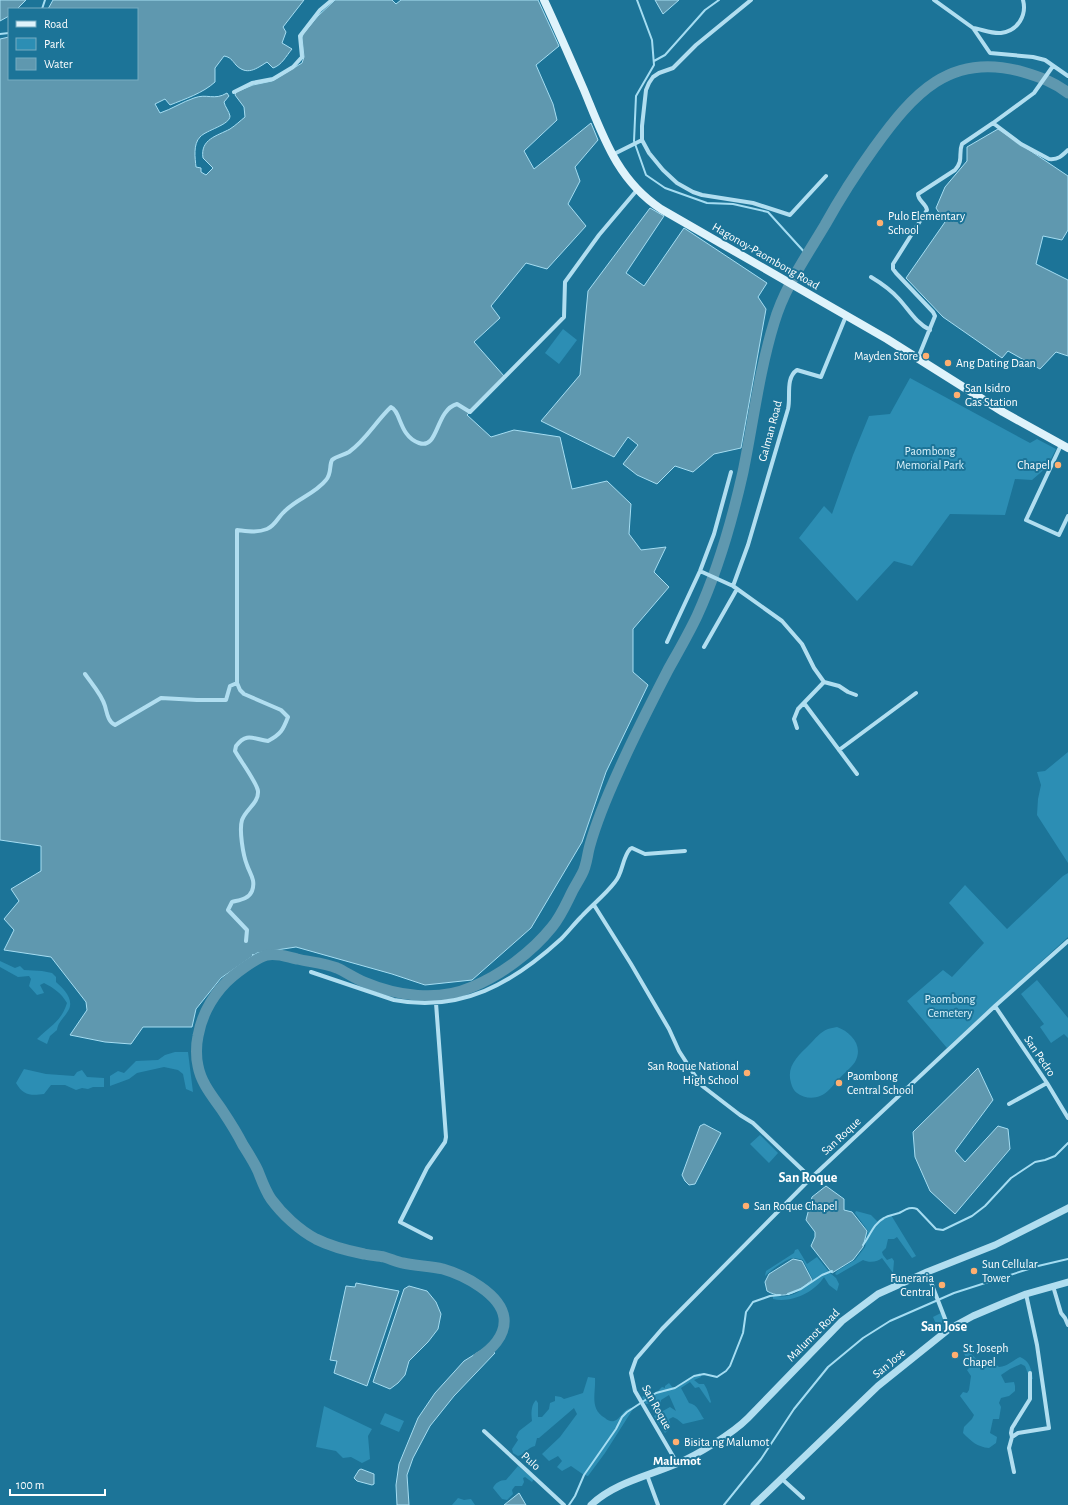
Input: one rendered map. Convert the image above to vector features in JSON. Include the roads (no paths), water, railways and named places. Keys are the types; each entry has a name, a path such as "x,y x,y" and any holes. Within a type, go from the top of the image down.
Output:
{"main road":[{"name":"Hagonoy-Paombong Road","path":"547,2 612,155 637,190 661,209 846,315 918,358 989,404 1064,447"}],"street":[{"path":"234,92 252,83 272,79 299,62 302,57 300,36 320,10 332,0"},
{"path":"751,0 696,45 673,68 659,73 648,83 642,126 642,140 649,153 663,170 677,183 693,192 702,195 753,203 790,215 826,176"},
{"path":"934,0 973,28 990,53 1033,57 1045,60 1068,76"},
{"path":"973,28 997,33 1010,30 1018,24 1023,17 1025,9 1023,0"},
{"path":"918,358 935,316 933,312 896,273 893,269 893,264 927,210 927,207 919,198 918,194 955,170 960,164 960,148 962,144 1029,97 1049,74 1053,66"},
{"path":"993,123 1021,144 1049,159 1059,158 1068,150"},
{"path":"612,155 642,140"},
{"path":"246,941 247,930 228,910 232,902 246,898 252,893 254,885 253,876 247,867 244,856 241,830 242,819 257,799 258,790 235,751 236,746 243,738 248,737 268,741 276,737 283,730 288,717 281,710 244,694 240,690 237,683 237,530 262,531 272,527 290,506 325,482 331,471 332,461 347,454 356,447 391,407 394,408 403,430 408,436 419,443 427,443 432,439 443,414 453,405 457,404 470,412 564,317 565,282 599,235 637,190"},
{"path":"871,276 883,284 898,298 920,325 930,330"},
{"name":"Galman Road","path":"733,586 748,545 790,404 789,386 794,372 797,370 821,377 846,315"},
{"path":"1064,447 1026,520 1058,535 1068,516"},
{"path":"667,642 700,571 714,534 731,472"},
{"path":"700,571 738,589 782,622 802,644 814,668 824,682 839,686 856,695"},
{"path":"704,647 738,589"},
{"path":"85,674 100,695 106,706 106,712 113,725 161,698 226,700 228,689 230,686 237,683"},
{"path":"797,728 794,719 796,714 804,703 824,682"},
{"path":"840,750 916,692"},
{"path":"804,703 857,774"},
{"path":"311,972 394,1000 405,1002 436,1003 476,994 514,977 561,939 616,881 630,849 632,848 645,854 685,851"},
{"path":"594,905 631,964 669,1028 679,1051 701,1085 736,1112 753,1122 811,1178"},
{"name":"San Roque","path":"677,1464 635,1391 631,1373 636,1359 662,1329 811,1178 1068,940"},
{"path":"431,1238 400,1222 427,1168 445,1142 446,1137 436,1003"},
{"name":"San Pedro","path":"995,1006 1047,1083 1068,1118"},
{"path":"1009,1104 1047,1083"},
{"name":"Malumot Road","path":"591,1505 620,1486 691,1457 742,1424 848,1315 878,1294 926,1272 995,1246 1068,1208"},
{"path":"926,1272 950,1329"},
{"name":"San Jose","path":"754,1505 878,1386 950,1329 988,1308 1026,1294 1068,1282"},
{"path":"1053,1286 1061,1313 1068,1325"},
{"path":"1012,1437 1018,1433 1049,1428 1037,1344 1026,1294"},
{"path":"1014,1472 1008,1448 1012,1437 1012,1428 1030,1399 1030,1373"},
{"name":"Pulo","path":"484,1432 564,1505"},
{"path":"647,1475 658,1505"},
{"path":"782,1479 803,1498"}],"water":[{"path":"0,0 26,0 18,8 8,8 8,17 0,21"},
{"path":"53,0 304,0 283,27 286,32 282,43 292,49 279,65 273,68 267,62 248,71 240,68 232,60 224,56 215,68 215,82 210,86 194,95 170,105 165,99 155,104 160,113 194,98 203,96 214,97 227,93 229,96 224,102 230,116 229,119 222,125 203,134 196,143 196,167 201,168 201,172 206,175 213,168 203,158 204,146 210,139 230,129 245,117 244,107 235,95 236,92 253,85 272,81 302,63 304,57 303,34 318,16 335,0 392,0 396,4 401,0 538,0 559,46 536,65 553,104 557,120 524,151 534,169 591,123 598,140 575,167 580,181 568,204 586,226 547,269 526,263 491,306 500,318 474,342 504,376 467,415 491,437 514,430 560,437 572,489 607,481 631,504 629,534 641,550 666,547 654,572 669,587 633,629 633,672 648,685 606,772 582,842 531,928 472,980 425,985 392,974 296,947 257,953 221,978 196,1009 192,1027 143,1027 131,1044 105,1042 70,1035 87,1010 86,1002 51,957 4,950 14,930 4,919 19,901 11,889 41,871 41,846 0,840 0,39 8,37 8,80 138,80 138,8 49,8"},
{"path":"655,0 679,0 663,14"},
{"path":"998,129 1068,176 1068,230 1062,240 1043,236 1036,264 1068,280 1068,356 1056,352 1040,369 1008,351 1002,358 943,317 906,278 945,222 936,208 945,187 967,161 967,147"},
{"path":"650,208 664,216 626,273 644,286 684,228 767,283 758,297 766,309 741,448 714,454 693,472 675,466 657,484 637,475 623,464 638,445 628,437 614,457 541,421 580,375 588,291"},
{"path":"978,1068 993,1100 955,1151 965,1162 998,1126 1008,1129 1010,1149 955,1214 930,1191 915,1157 913,1132"},
{"path":"704,1124 721,1133 695,1184 689,1185 682,1175 700,1126"},
{"path":"826,1186 844,1199 844,1210 852,1212 867,1231 863,1247 853,1260 832,1273 811,1246 815,1237 815,1232 806,1220 812,1197"},
{"path":"793,1259 802,1261 812,1280 797,1291 785,1295 773,1294 767,1291 765,1282 769,1274"},
{"path":"356,1283 399,1291 367,1386 334,1373 337,1361 330,1360 346,1286 355,1287"},
{"path":"409,1286 427,1291 436,1302 441,1314 438,1329 428,1342 409,1361 405,1375 390,1389 373,1382 404,1289"},
{"path":"485,1348 495,1353 454,1396 430,1426 413,1458 407,1475 409,1505 397,1505 396,1485 399,1464 418,1418 435,1393 464,1361"},
{"path":"361,1469 374,1474 374,1484 372,1485 357,1481 354,1478"},
{"path":"519,1493 526,1505 504,1505"}],"waterway":[{"path":"42,8 45,0"},
{"path":"637,0 652,40 654,65 636,96 634,141 646,175 665,188 707,203 733,204 768,212 807,255"},
{"path":"654,61 665,55 705,10 719,0"},
{"path":"0,34 8,33"},
{"path":"478,1358 497,1342 503,1331 504,1325 504,1318 496,1301 480,1287 461,1276 443,1269 401,1263 384,1257 358,1253 327,1244 303,1231 275,1205 267,1192 253,1161 202,1078 196,1051 200,1027 206,1011 220,988 226,982 249,964 267,955 279,955 332,966 357,979 390,991 404,994 432,996 459,992 483,982 526,954 544,936 561,914 584,871 596,826 615,779 643,720 705,599 724,545 734,509 743,472 764,360 778,310 796,273 842,195 874,148 903,110 936,82 954,73 974,67 997,67 1023,72 1041,78 1068,93"},
{"path":"253,955 255,961"},
{"path":"863,1245 874,1227 880,1221 886,1217 910,1208 917,1209 936,1229 943,1230 972,1216 985,1206 1011,1178 1035,1162 1055,1156 1068,1143"},
{"path":"724,1505 761,1459 794,1409 828,1367 863,1338 890,1321 954,1293 1038,1266 1068,1259"},
{"path":"788,1294 801,1289 822,1275 832,1271"},
{"path":"569,1505 575,1496 584,1475 616,1429 622,1417 627,1412 656,1393 675,1388 694,1376 704,1374 717,1377 726,1371 730,1366 743,1333 746,1312 753,1302 770,1296 780,1295"}],"place":[{"name":"Pulo Elementary School","path":"880,223"},
{"name":"Mayden Store","path":"926,356"},
{"name":"Ang Dating Daan","path":"948,363"},
{"name":"San Isidro Gas Station","path":"957,395"},
{"name":"Chapel","path":"1058,465"},
{"name":"San Roque National High School","path":"747,1073"},
{"name":"Paombong Central School","path":"839,1083"},
{"name":"San Roque Chapel","path":"746,1206"},
{"name":"Sun Cellular Tower","path":"974,1271"},
{"name":"Funeraria Central","path":"942,1285"},
{"name":"St. Joseph Chapel","path":"955,1355"},
{"name":"Bisita ng Malumot","path":"676,1442"}],"district":[{"name":"San Roque","path":"808,1178"},
{"name":"San Jose","path":"944,1327"},
{"name":"Malumot","path":"677,1461"}],"park label":[{"name":"Paombong Memorial Park","path":"930,458"},
{"name":"Paombong Cemetery","path":"950,1006"}]}
